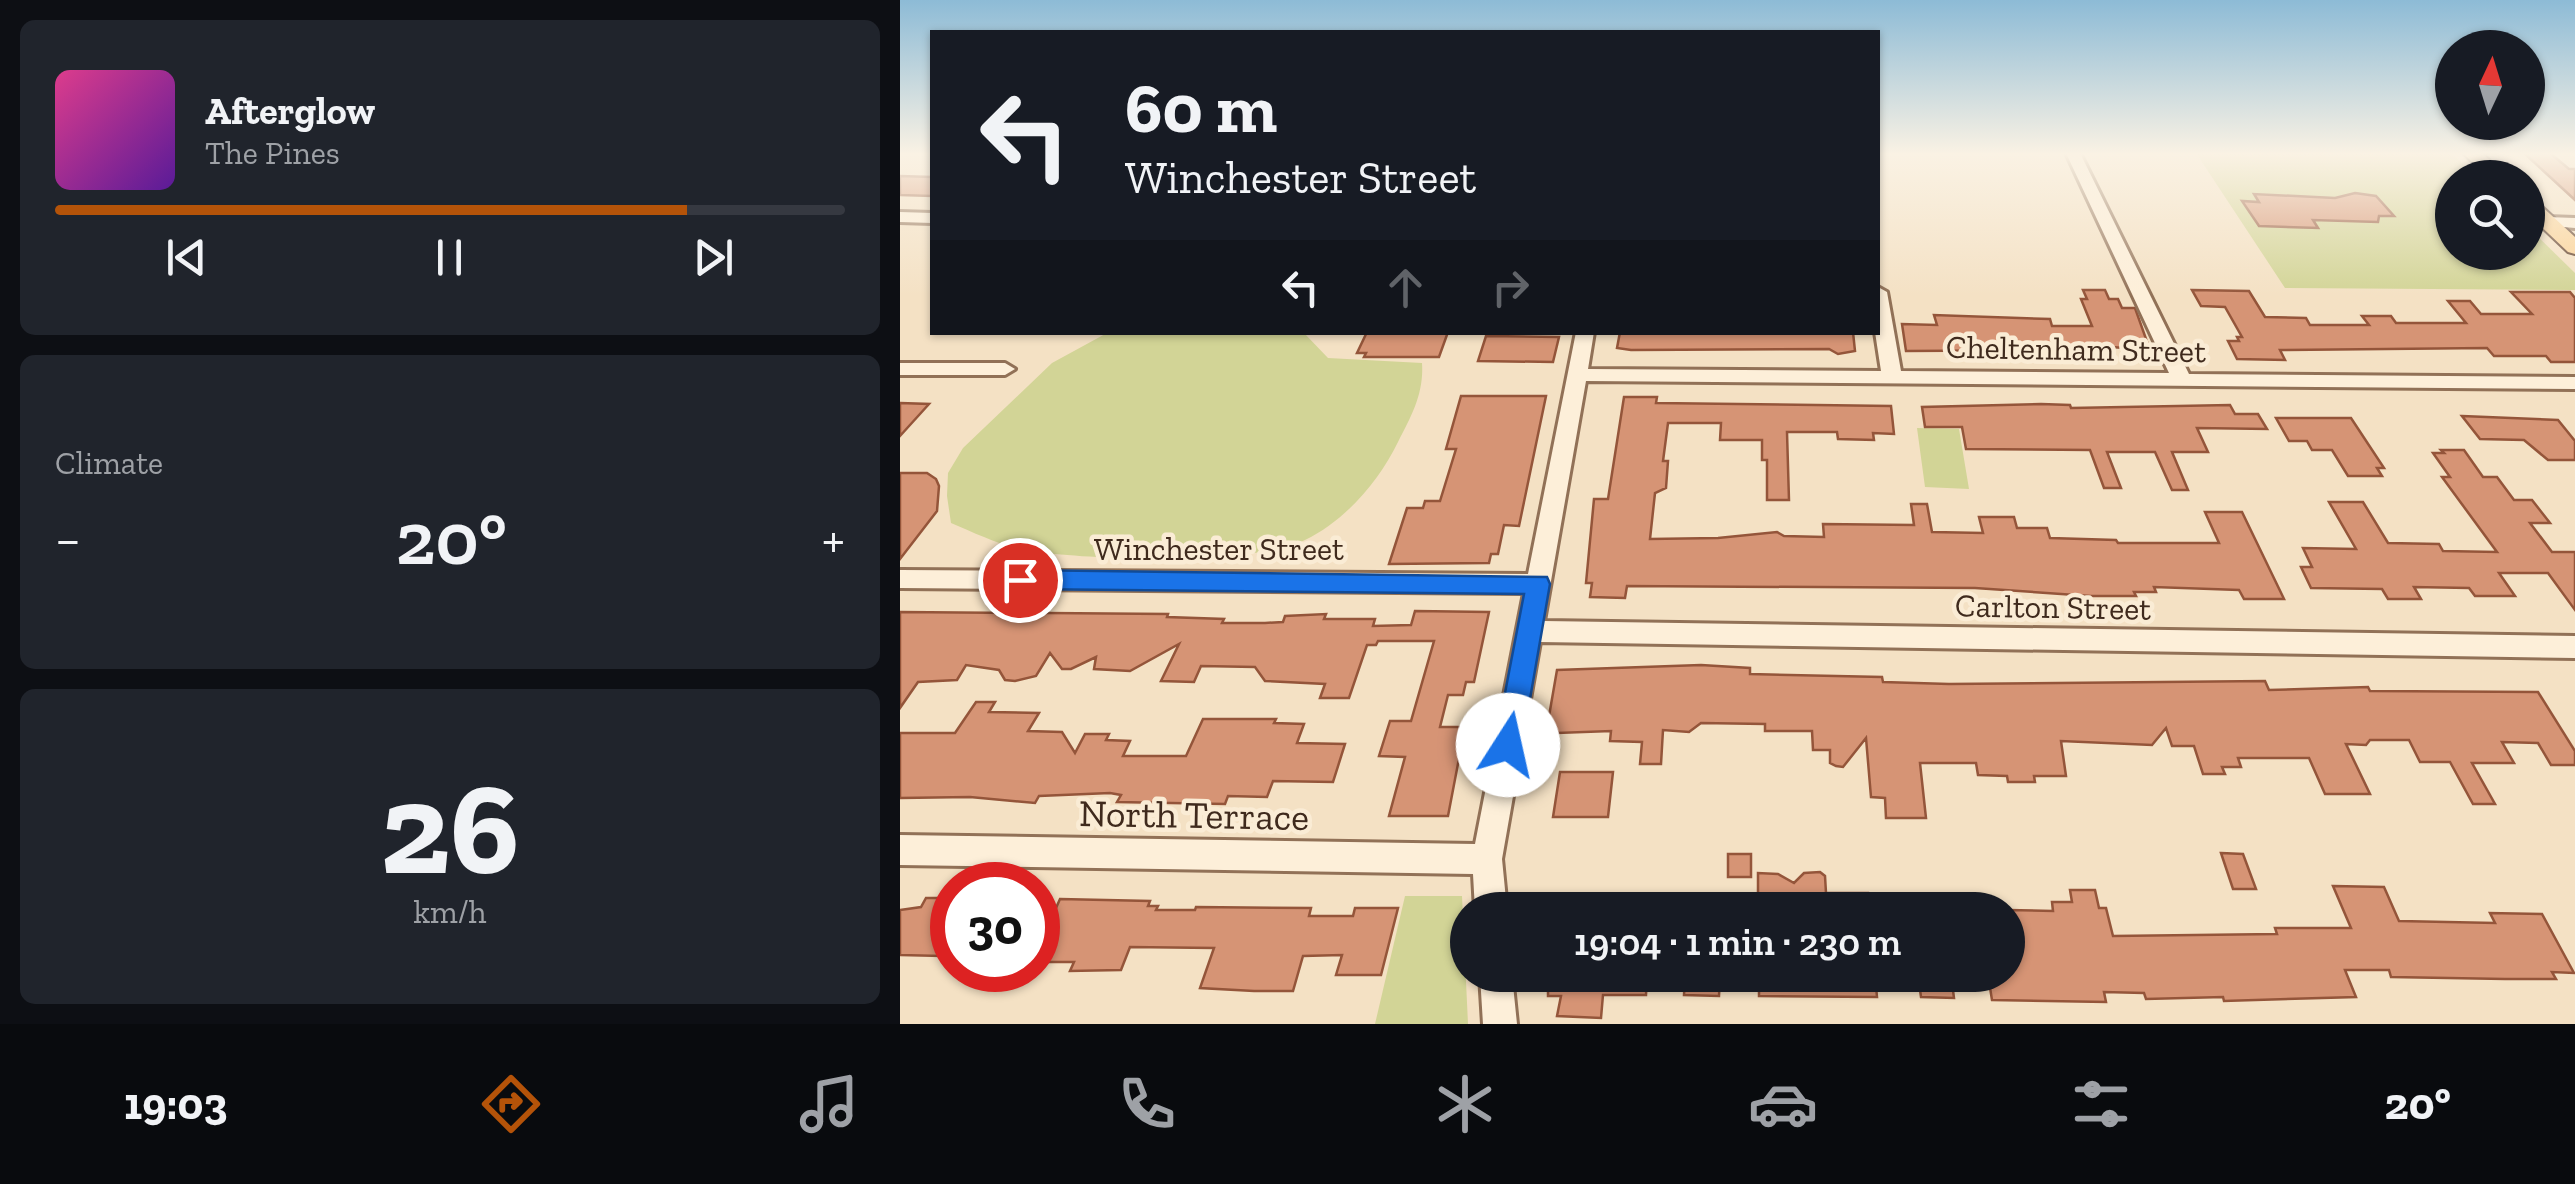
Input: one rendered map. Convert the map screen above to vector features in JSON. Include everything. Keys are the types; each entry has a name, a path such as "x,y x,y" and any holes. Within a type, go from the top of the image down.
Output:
{"main road":[{"path":"2547,222 2575,248"}],"street":[{"path":"2097,201 2182,380"},
{"path":"900,218 930,218"},
{"path":"2547,222 2575,223"},
{"path":"1880,304 1892,376"},
{"path":"1491,892 1488,859 1584,335"},
{"path":"900,368 1005,369"},
{"name":"Cheltenham Street","path":"1577,375 2575,382"},
{"name":"Winchester Street","path":"900,579 1538,584"},
{"name":"Carlton Street","path":"1530,631 2575,647"},
{"name":"North Terrace","path":"900,850 1488,859"},
{"path":"1497,992 1500,1024"}],"green space":[{"path":"2228,201 2435,201 2435,270 2545,270 2545,244 2575,273 2575,290 2285,288"},
{"path":"1103,335 1306,335 1328,358 1422,363 1419,394 1390,457 1359,498 1320,532 1281,548 1250,554 1135,558 1016,548 951,523 948,473 963,448 1052,363"},
{"path":"1917,428 1959,429 1969,489 1925,487"},
{"path":"1405,896 1450,896 1450,992 1466,992 1468,1024 1375,1024"}],"building":[{"path":"2242,201 2380,201 2394,216 2379,216 2378,222 2313,220 2318,228 2259,226"},
{"path":"2083,290 2105,290 2109,299 2118,299 2122,308 2135,308 2150,350 2099,346 2090,350 1906,351 1902,324 1937,325 1934,315 2050,319 2052,326 2092,326 2081,299 2087,299"},
{"path":"2192,290 2249,291 2265,317 2306,318 2310,325 2369,325 2362,316 2391,316 2396,323 2466,323 2448,301 2470,301 2481,314 2532,314 2511,292 2570,292 2575,298 2575,362 2551,362 2546,356 2494,356 2487,348 2280,350 2285,360 2237,359 2228,341 2239,341 2237,337 2242,337 2225,307 2201,306"},
{"path":"1366,335 1447,335 1439,357 1364,357 1366,353 1357,353"},
{"path":"1619,335 1853,335 1855,351 1838,354 1829,349 1617,348"},
{"path":"1486,336 1559,337 1553,362 1478,361"},
{"path":"1461,396 1546,396 1519,526 1504,525 1498,554 1491,554 1489,563 1389,564 1407,508 1423,508 1425,501 1440,501 1456,449 1446,449"},
{"path":"1624,397 1657,397 1656,403 1891,406 1894,434 1873,433 1874,440 1838,439 1837,432 1787,432 1789,500 1767,500 1767,460 1762,460 1762,440 1720,440 1721,423 1668,423 1663,461 1668,461 1666,488 1655,493 1650,539 1777,532 1784,536 1824,537 1823,524 1914,525 1911,504 1927,504 1932,532 1983,533 1979,517 2014,517 2017,528 2047,528 2050,538 2219,543 2205,512 2242,512 2284,599 2244,599 2239,590 2154,587 2156,592 2134,592 2136,596 2090,596 1975,588 1627,586 1625,598 1590,597 1592,583 1586,583 1594,499 1608,499"},
{"path":"900,403 929,404 900,436"},
{"path":"2041,404 2071,408 2230,405 2235,414 2258,414 2267,429 2197,428 2208,452 2172,452 2188,490 2172,490 2155,452 2107,452 2121,488 2104,488 2090,450 1966,449 1962,427 1925,427 1922,407"},
{"path":"2462,416 2558,420 2575,441 2575,460 2548,460 2524,440 2480,439"},
{"path":"2276,418 2351,418 2384,468 2377,468 2382,476 2348,476 2332,450 2312,450 2307,441 2289,441"},
{"path":"2441,450 2464,450 2483,477 2497,477 2514,500 2532,500 2550,523 2530,523 2552,552 2575,552 2575,610 2548,573 2499,573 2515,596 2475,596 2469,588 2414,587 2421,599 2388,599 2382,589 2311,588 2301,567 2312,567 2303,548 2356,549 2329,502 2363,502 2388,543 2439,544 2443,551 2497,552 2442,477 2450,477 2433,453 2444,453"},
{"path":"900,473 927,473 939,486 937,511 900,559"},
{"path":"1415,611 1489,612 1474,682 1466,682 1463,695 1448,695 1440,727 1465,727 1448,816 1389,816 1405,757 1379,756 1390,721 1411,721 1434,641 1378,641 1376,645 1367,645 1349,698 1320,698 1325,684 1265,681 1255,667 1201,666 1194,682 1161,681 1179,644 1130,671 1094,669 1096,657 1062,669 1050,653 1036,676 1015,681 1005,680 999,670 966,665 957,680 918,682 900,708 900,612 1168,614 1167,617 1224,619 1222,623 1283,622 1285,616 1326,614 1324,619 1375,619 1373,626 1411,625"},
{"path":"1701,665 1750,668 1750,674 1882,677 1883,682 2265,681 2269,690 2368,687 2370,691 2538,692 2575,751 2575,765 2551,765 2538,743 2502,742 2514,763 2472,763 2495,804 2473,804 2450,762 2420,762 2409,740 2370,740 2366,745 2346,744 2370,794 2325,794 2309,758 2238,758 2241,767 2222,767 2225,774 2203,774 2194,746 2172,746 2166,728 2152,745 2061,741 2066,776 2034,776 2035,782 2008,782 2007,776 1978,775 1976,763 1920,763 1926,818 1886,818 1885,798 1871,797 1866,738 1843,767 1830,763 1830,750 1813,750 1812,731 1765,731 1765,724 1701,723 1689,732 1663,730 1661,764 1640,764 1642,742 1610,741 1611,731 1557,733 1548,722 1557,670"},
{"path":"976,702 995,702 989,712 1039,713 1028,731 1062,732 1075,753 1085,734 1109,734 1106,740 1130,741 1123,756 1186,756 1203,719 1276,719 1274,723 1304,724 1297,743 1345,744 1333,782 1273,781 1267,797 1228,796 1225,804 1117,802 1121,795 1110,793 1039,796 1035,803 970,797 900,798 900,733 955,733"},
{"path":"1560,772 1613,772 1608,817 1553,817"},
{"path":"2221,853 2243,854 2256,889 2233,889"},
{"path":"1728,854 1751,854 1751,877 1728,877"},
{"path":"1820,872 1825,876 1826,892 1758,892 1758,873 1778,874 1794,883 1804,873"},
{"path":"2333,886 2384,887 2399,921 2495,923 2490,913 2542,914 2574,973 2552,972 2556,979 2505,979 2391,977 2389,970 2345,970 2356,997 2224,1001 2223,997 2146,999 2144,993 2104,992 2106,1002 1992,1000 1991,992 2025,992 2025,910 2053,911 2052,902 2072,902 2070,890 2095,890 2099,908 2106,908 2113,936 2277,934 2275,928 2351,928"},
{"path":"930,898 930,956 900,955 900,910 921,907"},
{"path":"1060,899 1150,901 1148,906 1158,906 1156,910 1311,908 1309,916 1353,916 1355,908 1398,908 1381,975 1336,975 1342,955 1303,956 1293,991 1200,988 1214,948 1130,947 1121,970 1070,971 1074,962 1060,962"},
{"path":"1548,992 1646,992 1603,995 1601,1018 1557,1016 1561,996 1548,996"},
{"path":"1684,992 1719,992 1719,996"},
{"path":"1759,992 1877,992 1877,997 1759,996"},
{"path":"1920,992 1953,992 1954,998 1921,997"}],"route":[{"path":"1020,580 1538,584 1508,745"}]}
